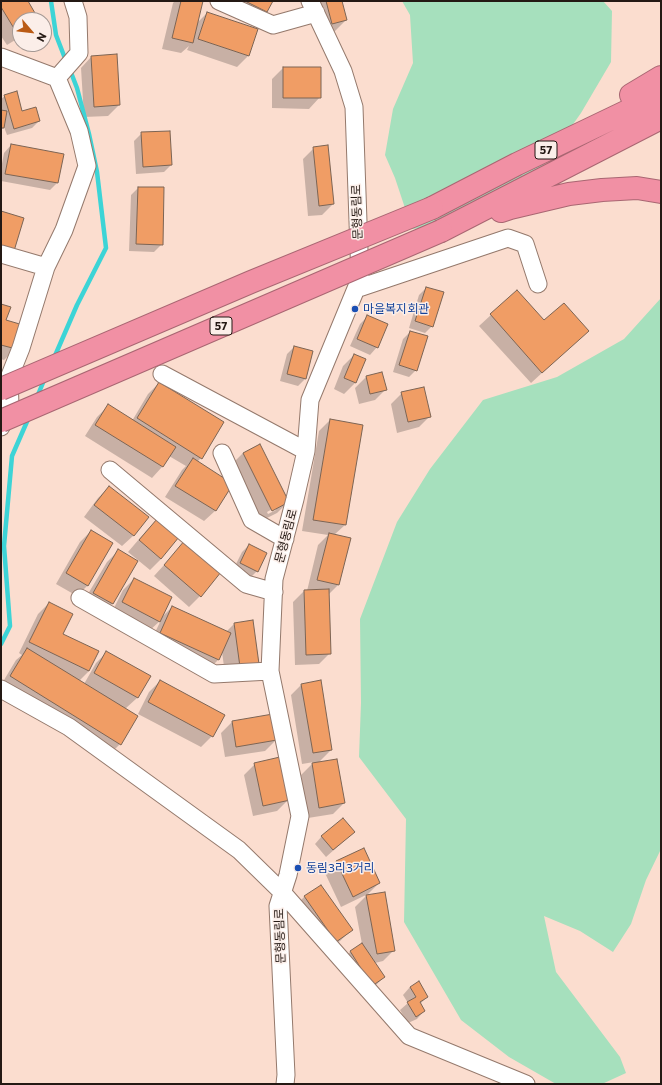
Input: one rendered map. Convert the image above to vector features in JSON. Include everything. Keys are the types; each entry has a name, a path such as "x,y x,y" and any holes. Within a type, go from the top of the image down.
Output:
{"highway":[{"path":"517,164 661,77"},
{"name":"57","path":"1,389 251,282 432,208 517,164 661,95"},
{"name":"57","path":"1,420 441,231 661,118"},
{"path":"441,231 510,208 569,194 636,188 661,192"}],"street":[{"path":"59,76 79,53 78,17 73,1"},
{"path":"219,1 273,25 313,7"},
{"name":"문형동림로","path":"285,1084 286,1075 278,906 288,875 300,816 270,671 274,579 306,451 310,400 360,279 354,107 343,71 313,7"},
{"path":"1,57 59,76"},
{"path":"1,428 10,405 9,378 7,370 21,348 46,267 64,230 87,166 79,131 59,76"},
{"path":"356,289 508,238 525,244 538,284"},
{"path":"1,254 46,267"},
{"path":"162,374 306,451"},
{"path":"222,453 252,520 285,539"},
{"path":"110,470 246,584 274,592"},
{"path":"80,598 214,674 270,671"},
{"path":"1,689 69,727 239,850 282,892 409,1036 526,1084"}],"green space":[{"path":"402,1 603,1 612,11 611,62 581,113 542,168 448,225 412,229 395,178 385,155 393,109 413,63 410,15"},
{"path":"661,298 661,849 646,880 631,924 613,952 580,931 544,916 556,972 620,1057 626,1073 602,1084 556,1084 509,1057 461,1020 404,922 406,819 359,757 361,703 360,619 397,522 430,469 483,400 557,377 624,339"}],"building":[{"path":"1,1 28,1 34,12 12,12 12,25 1,7"},
{"path":"181,1 203,1 193,43 172,38"},
{"path":"245,1 273,1 267,12"},
{"path":"326,1 342,1 347,20 332,24"},
{"path":"207,12 258,29 249,56 198,39"},
{"path":"117,54 120,105 94,107 91,56"},
{"path":"283,67 321,67 321,98 283,98"},
{"path":"17,91 22,111 36,107 40,121 14,129 4,95"},
{"path":"1,110 7,111 4,128 1,128"},
{"path":"170,131 172,165 143,167 141,132"},
{"path":"11,144 64,154 58,183 5,174"},
{"path":"328,145 334,204 319,206 313,147"},
{"path":"138,187 164,187 163,245 136,244"},
{"path":"1,211 24,218 14,251 1,247"},
{"path":"426,287 444,292 433,327 415,321"},
{"path":"517,290 544,320 564,303 589,331 542,373 490,314"},
{"path":"1,304 11,307 6,320 23,325 16,349 1,345"},
{"path":"367,315 388,324 378,348 357,339"},
{"path":"410,331 428,336 417,371 399,365"},
{"path":"294,346 313,351 306,379 287,374"},
{"path":"354,354 366,359 356,383 344,378"},
{"path":"382,372 387,390 370,394 366,376"},
{"path":"159,382 224,422 202,459 137,418"},
{"path":"424,387 431,417 408,422 401,392"},
{"path":"108,404 176,447 163,467 95,425"},
{"path":"330,419 363,425 346,525 313,520"},
{"path":"260,444 289,502 272,511 243,453"},
{"path":"193,458 233,484 216,511 175,486"},
{"path":"109,486 149,517 134,536 94,505"},
{"path":"157,519 179,537 161,559 139,540"},
{"path":"91,530 113,543 88,586 66,573"},
{"path":"329,533 351,538 339,585 317,580"},
{"path":"185,540 221,572 201,597 164,565"},
{"path":"249,544 267,553 258,572 240,563"},
{"path":"118,549 138,561 113,604 93,593"},
{"path":"134,578 172,597 160,622 122,602"},
{"path":"329,589 331,654 306,655 304,590"},
{"path":"49,602 73,614 63,634 99,651 89,671 29,642"},
{"path":"172,606 231,633 219,660 160,633"},
{"path":"253,620 259,664 240,667 234,623"},
{"path":"27,648 138,716 121,745 10,676"},
{"path":"106,651 151,676 138,698 94,673"},
{"path":"160,680 225,715 213,737 148,702"},
{"path":"321,680 332,750 313,753 301,684"},
{"path":"273,714 277,740 236,747 232,721"},
{"path":"280,757 290,800 263,806 254,763"},
{"path":"337,759 345,803 319,808 312,763"},
{"path":"343,818 355,832 333,850 321,836"},
{"path":"364,848 380,883 353,897 336,861"},
{"path":"321,885 353,930 336,942 304,896"},
{"path":"385,892 395,951 377,954 366,895"},
{"path":"362,943 385,977 372,986 350,951"},
{"path":"419,981 428,997 420,1002 425,1011 416,1017 407,1002 416,997 410,987"}],"waterway":[{"path":"51,1 56,35 66,61"},
{"path":"54,358 77,305 106,248 97,172 77,88 70,70"},
{"path":"37,397 45,378"},
{"path":"1,644 10,626 4,546 12,456 29,417"}],"place":[{"name":"마을복지회관","path":"355,309"},
{"name":"동림3리3거리","path":"298,868"}]}
